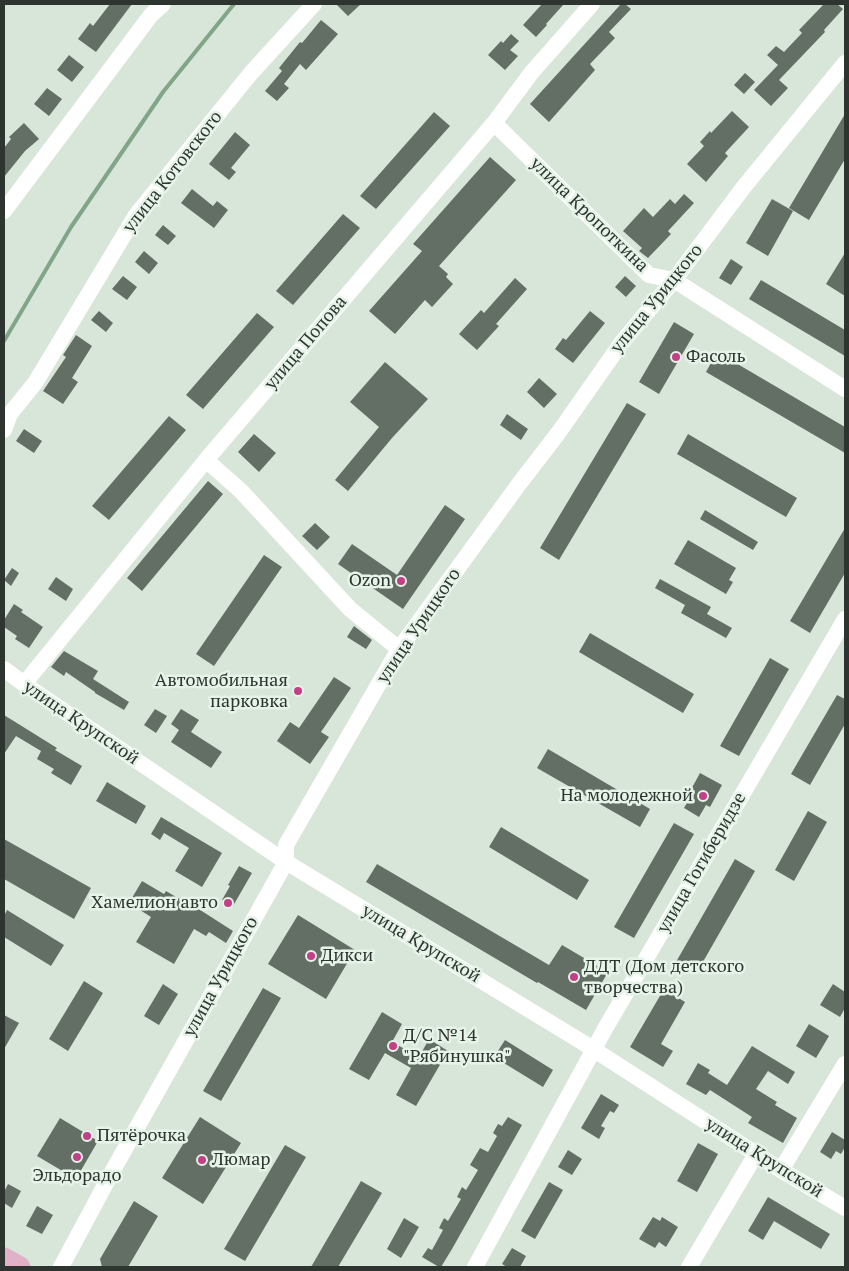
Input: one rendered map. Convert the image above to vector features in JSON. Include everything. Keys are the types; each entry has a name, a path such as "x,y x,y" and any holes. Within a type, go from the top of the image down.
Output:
{"main road":[{"path":"4,1258 20,1267"}],"street":[{"path":"4,211 151,15 163,4"},
{"name":"улица Котовского","path":"4,430 7,408 35,383 136,215 251,73 314,4"},
{"name":"улица Попова","path":"24,684 206,460 494,123 532,72 592,4"},
{"name":"улица Урицкого","path":"61,1267 112,1172 286,862 286,845 399,649 559,432 602,369 674,280 743,188 845,63"},
{"name":"улица Кропоткина","path":"494,123 650,275 674,280 845,389"},
{"path":"206,460 241,491 350,609 399,649"},
{"name":"улица Гогиберидзе","path":"475,1267 593,1050 845,619"},
{"name":"улица Крупской","path":"4,669 286,862 593,1050 781,1170 845,1208"},
{"path":"781,1170 845,1064"},
{"path":"689,1267 756,1154"}],"building":[{"path":"110,4 132,4 96,52 78,39 90,23 93,26"},
{"path":"336,4 361,4 348,16"},
{"path":"542,4 564,4 536,37 523,25"},
{"path":"621,4 625,4 631,9 609,32 615,38 590,64 595,70 549,122 530,104"},
{"path":"824,4 837,4 843,9 824,30 825,32 779,80 788,88 771,106 754,90 778,65 767,55 776,46 784,52 802,33 799,30"},
{"path":"321,20 338,34 306,70 300,64 284,84 289,88 277,101 265,91 282,71 279,68"},
{"path":"511,34 519,41 510,50 518,56 505,70 488,55 501,41 503,43"},
{"path":"69,55 84,67 72,82 57,70"},
{"path":"745,73 755,82 744,94 734,85"},
{"path":"47,88 62,99 49,116 34,104"},
{"path":"732,111 749,127 725,153 728,156 706,182 687,164 704,146 700,142"},
{"path":"434,112 450,126 376,209 360,196"},
{"path":"845,114 845,159 809,220 789,208"},
{"path":"24,123 39,139 25,151 4,177 4,148 11,139 9,137"},
{"path":"235,132 250,145 231,168 236,172 229,180 209,164"},
{"path":"490,157 516,180 439,266 448,274 446,277 453,284 432,307 425,300 395,334 369,311 422,251 413,244"},
{"path":"192,189 213,206 217,201 228,210 214,228 181,203"},
{"path":"684,194 694,203 668,231 671,234 648,258 639,251 642,248 623,231 644,208 653,217 670,199 675,204"},
{"path":"772,199 793,211 768,256 746,243"},
{"path":"343,214 360,228 293,305 276,291"},
{"path":"163,225 176,236 168,245 155,235"},
{"path":"144,251 158,263 149,274 135,262"},
{"path":"845,253 845,296 826,284"},
{"path":"731,259 743,267 731,285 719,278"},
{"path":"123,276 137,287 127,300 112,289"},
{"path":"625,276 636,286 626,297 615,287"},
{"path":"515,278 527,289 496,324 499,326 477,350 459,334 481,310 484,313"},
{"path":"761,280 845,330 845,356 749,299"},
{"path":"99,311 113,323 106,332 91,320"},
{"path":"590,311 605,323 573,363 555,349 563,338 566,340"},
{"path":"257,313 274,327 203,409 186,395"},
{"path":"674,322 694,334 659,394 639,382"},
{"path":"76,335 92,346 72,378 78,382 63,404 43,391 66,357 63,355"},
{"path":"717,352 845,427 845,453 706,372"},
{"path":"385,362 428,399 392,438 348,491 335,480 379,427 350,402"},
{"path":"539,378 557,394 544,408 527,392"},
{"path":"627,403 646,414 559,560 540,548"},
{"path":"507,414 528,429 521,440 500,425"},
{"path":"169,416 186,430 109,520 92,506"},
{"path":"24,429 42,441 34,453 16,441"},
{"path":"254,434 276,453 259,472 238,452"},
{"path":"688,434 797,498 786,517 677,454"},
{"path":"208,481 223,494 142,591 127,578"},
{"path":"445,505 465,519 403,609 338,564 352,544 397,575"},
{"path":"705,510 758,542 753,550 700,519"},
{"path":"315,523 330,537 317,550 302,536"},
{"path":"845,528 845,573 810,633 790,621"},
{"path":"688,540 736,568 729,580 733,582 726,594 674,564"},
{"path":"264,555 282,567 214,666 196,654"},
{"path":"12,568 19,573 11,586 4,580"},
{"path":"56,577 73,589 66,601 48,589"},
{"path":"660,579 711,607 707,614 732,628 726,638 681,613 685,605 655,588"},
{"path":"14,604 23,610 21,612 43,627 29,648 15,639 17,636 4,627 4,620"},
{"path":"354,626 372,640 366,649 347,637"},
{"path":"590,633 694,694 683,713 579,652"},
{"path":"64,651 98,671 93,679 129,702 124,710 95,693 66,672 64,676 51,667"},
{"path":"770,658 789,669 739,756 720,746"},
{"path":"334,677 351,688 321,732 329,737 310,764 277,741 290,722 299,728"},
{"path":"837,695 845,699 845,724 810,785 791,774"},
{"path":"155,709 167,716 156,733 144,725"},
{"path":"181,709 199,720 191,732 222,752 211,768 171,742 179,730 171,724"},
{"path":"4,715 82,766 71,785 51,773 54,769 37,759 41,751 16,736 4,754"},
{"path":"548,749 650,809 640,827 537,768"},
{"path":"700,773 722,785 710,807 706,805 699,817 684,808 691,796 688,795"},
{"path":"107,782 146,806 136,824 96,801"},
{"path":"808,811 827,822 794,881 775,870"},
{"path":"161,817 222,853 202,887 175,871 189,848 164,833 160,840 151,834"},
{"path":"674,823 694,834 634,938 614,927"},
{"path":"501,827 589,880 577,900 489,847"},
{"path":"4,839 91,888 74,919 4,879"},
{"path":"735,859 755,871 696,974 676,962"},
{"path":"377,864 549,965 562,945 608,972 586,1010 366,882"},
{"path":"239,866 252,873 233,906 222,900"},
{"path":"142,881 164,894 166,891 194,906 233,931 226,943 209,932 206,936 194,929 174,964 136,942 151,917 129,903"},
{"path":"7,910 64,945 51,966 4,937 4,916"},
{"path":"298,915 355,950 326,999 268,964"},
{"path":"84,981 103,993 68,1051 49,1039"},
{"path":"163,984 178,994 159,1025 144,1016"},
{"path":"833,984 845,992 845,1008 840,1017 820,1005"},
{"path":"263,988 281,998 221,1101 203,1091"},
{"path":"664,989 685,1002 661,1044 673,1051 663,1067 630,1047"},
{"path":"382,1012 402,1024 392,1042 419,1057 429,1039 448,1051 416,1106 396,1095 411,1068 385,1053 369,1080 349,1069"},
{"path":"4,1015 19,1023 4,1049"},
{"path":"809,1024 829,1036 816,1058 796,1046"},
{"path":"505,1040 553,1070 543,1087 494,1057"},
{"path":"752,1046 795,1072 788,1084 768,1071 756,1089 777,1102 775,1105 797,1118 783,1143 748,1123 752,1117 710,1090 706,1095 686,1084 698,1063 710,1070 708,1073 727,1085"},
{"path":"601,1094 619,1105 614,1113 610,1111 601,1126 605,1128 599,1139 581,1128"},
{"path":"200,1117 241,1143 203,1204 162,1178"},
{"path":"508,1117 522,1125 452,1249 441,1267 439,1267 422,1257 428,1248 432,1250 443,1230 439,1228 444,1218 448,1221 461,1199 457,1197 462,1187 466,1190 478,1170 470,1165 480,1148 488,1152 497,1136 493,1133 498,1124 502,1126"},
{"path":"60,1118 98,1141 76,1179 37,1156"},
{"path":"832,1132 845,1140 845,1147 841,1154 836,1151 831,1159 820,1152"},
{"path":"698,1143 718,1154 697,1192 677,1181"},
{"path":"285,1145 306,1157 245,1261 224,1249"},
{"path":"568,1150 582,1159 572,1175 558,1167"},
{"path":"361,1181 382,1193 338,1267 311,1267"},
{"path":"549,1182 563,1190 535,1239 521,1231"},
{"path":"8,1184 21,1191 12,1208 4,1203 4,1192"},
{"path":"768,1197 830,1234 821,1249 774,1221 763,1240 748,1231"},
{"path":"134,1201 158,1216 128,1267 102,1267 100,1259"},
{"path":"37,1206 53,1215 42,1234 26,1226"},
{"path":"653,1217 660,1221 662,1217 678,1227 666,1247 659,1242 655,1248 639,1239"},
{"path":"404,1218 419,1227 401,1258 387,1249"},
{"path":"512,1248 526,1256 520,1267 507,1267 502,1264"}],"waterway":[{"path":"4,341 71,227 163,92 234,4"}],"place":[{"name":"Фасоль","path":"676,357"},
{"name":"Ozon","path":"401,581"},
{"name":"Автомобильная парковка","path":"298,691"},
{"name":"На молодежной","path":"703,796"},
{"name":"Хамелион авто","path":"228,903"},
{"name":"Дикси","path":"311,956"},
{"name":"ДДТ (Дом детского творчества)","path":"574,977"},
{"name":"Д/С №14 \"Рябинушка\"","path":"393,1046"},
{"name":"Пятёрочка","path":"87,1136"},
{"name":"Эльдорадо","path":"77,1157"},
{"name":"Люмар","path":"202,1160"}]}
